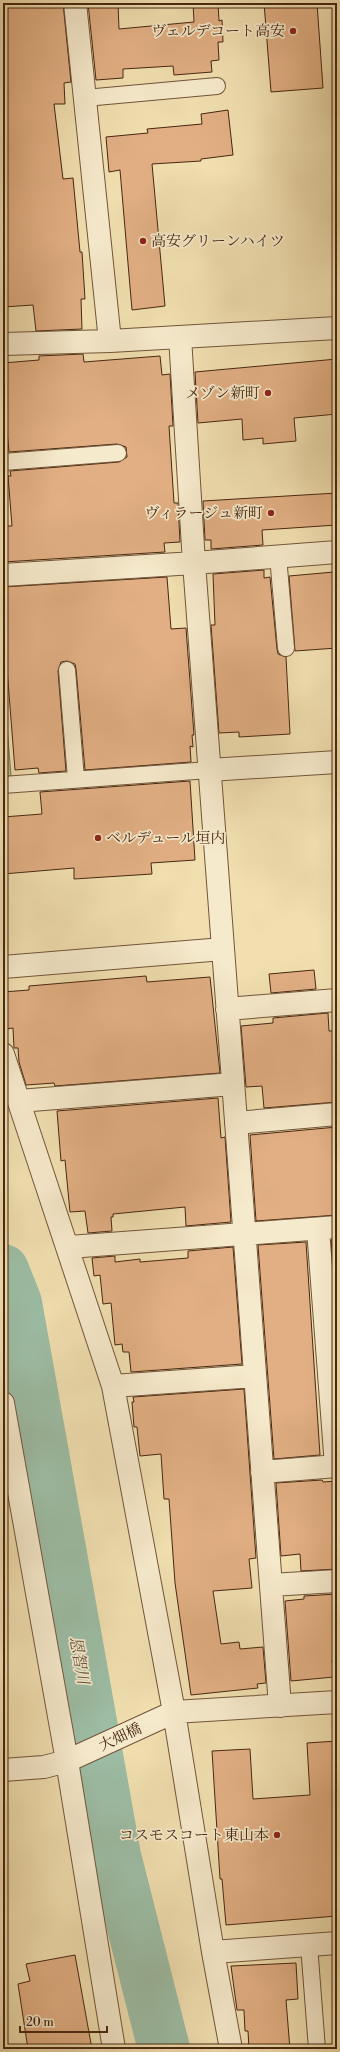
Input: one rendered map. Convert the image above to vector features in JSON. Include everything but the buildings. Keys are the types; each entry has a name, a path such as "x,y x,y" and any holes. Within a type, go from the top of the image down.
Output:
{"street":[{"path":"75,3 110,341"},
{"path":"3,344 110,341 337,328"},
{"path":"180,336 209,770 280,1706"},
{"path":"3,575 337,552"},
{"path":"209,770 337,762"},
{"path":"3,967 223,949"},
{"path":"227,1009 337,1000"},
{"path":"3,1054 69,1247 113,1386 174,1712 213,1952 231,2049"},
{"path":"19,1101 233,1084"},
{"path":"236,1123 337,1114"},
{"path":"69,1247 327,1228 336,1466 262,1472"},
{"path":"113,1386 255,1376"},
{"path":"3,1404 66,1761 114,2049"},
{"path":"271,1586 337,1581"},
{"path":"174,1712 337,1702"},
{"name":"大畑橋","path":"3,1770 44,1767 66,1761 174,1712"},
{"path":"213,1952 337,1943"}],"lane":[{"path":"85,98 217,86"},
{"path":"3,462 118,453"},
{"path":"278,556 286,648"},
{"path":"67,670 76,780"},
{"path":"3,785 209,770"},
{"path":"309,1945 318,2049"}],"green space":[{"path":"3,676 11,776 3,776"}],"waterway":[{"name":"恩智川","path":"3,1270 16,1303 115,1856 164,2049"},
{"path":"3,1304 16,1303"}],"place":[{"name":"ヴェルデコート高安","path":"293,31"},
{"name":"高安グリーンハイツ","path":"143,241"},
{"name":"メゾン新町","path":"268,393"},
{"name":"ヴィラージュ新町","path":"271,513"},
{"name":"ベルデュール垣内","path":"98,838"},
{"name":"コスモスコート東山本","path":"277,1835"}]}
